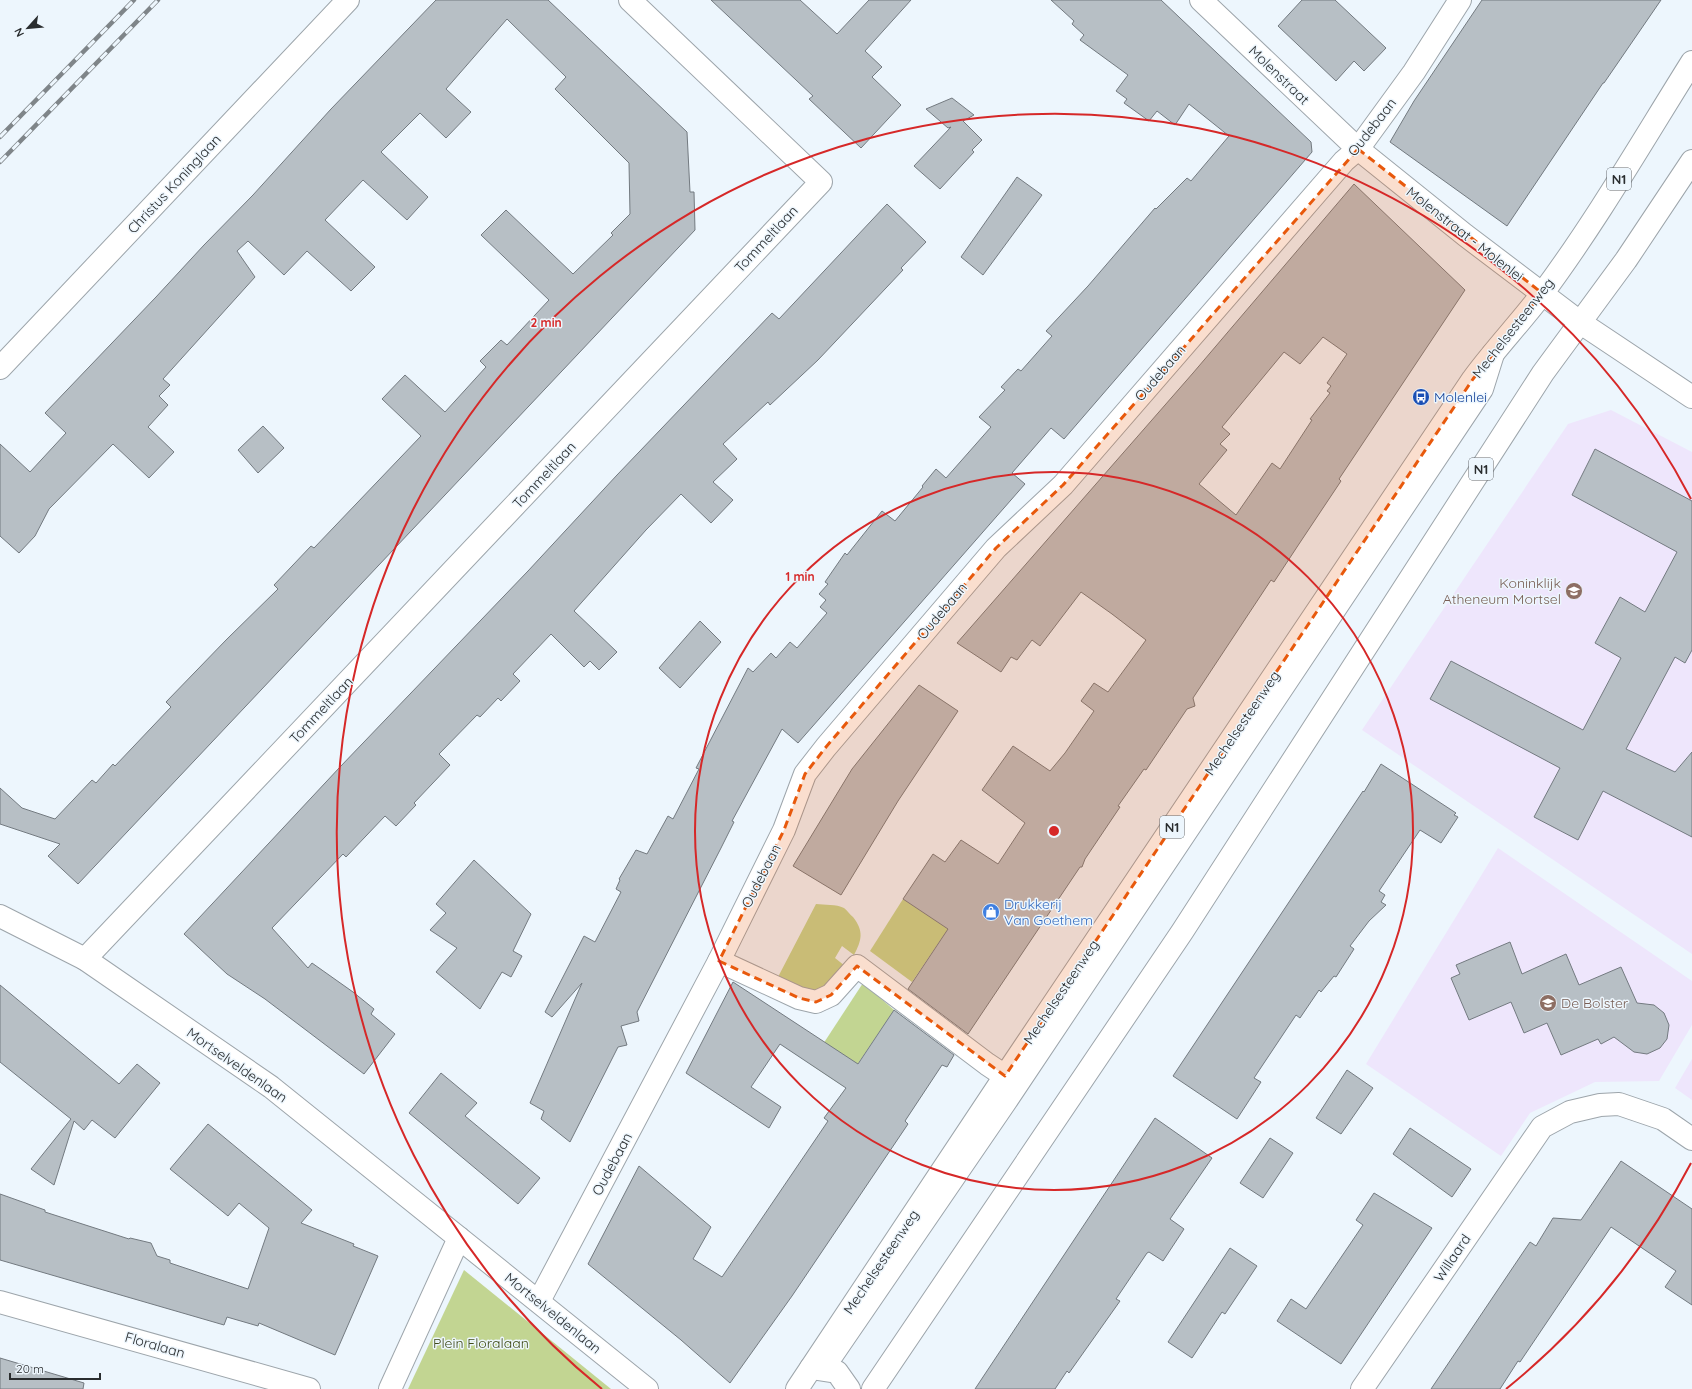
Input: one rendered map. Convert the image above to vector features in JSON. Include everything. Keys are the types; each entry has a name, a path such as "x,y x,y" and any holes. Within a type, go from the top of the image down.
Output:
{"street":[{"name":"Christus Koninglaan","path":"0,368 348,0"},
{"name":"Tommeltlaan","path":"85,959 821,182 630,0"},
{"name":"Molenstraat","path":"1201,0 1358,150"},
{"name":"Oudebaan","path":"539,1301 719,960 784,830 805,774 996,548 1063,485 1344,161 1358,150 1414,72 1460,0"},
{"name":"Mechelsesteenweg","path":"797,1389 814,1376 1005,1076 1469,385 1495,350 1513,331 1542,293 1586,231 1692,62"},
{"name":"Molenstraat - Molenlei","path":"1358,150 1581,323 1692,397"},
{"name":"N1","path":"873,1389 1182,932 1543,372 1581,323 1626,260 1692,162"},
{"path":"814,1376 1006,1101 1482,389 1495,350"},
{"name":"Mortselveldenlaan","path":"0,916 85,959 271,1087 647,1389"},
{"path":"719,960 799,998 816,1002 831,995 857,966 986,1064 1005,1076"},
{"name":"Willaard","path":"1362,1389 1542,1127 1570,1112 1600,1105 1619,1104 1663,1119 1692,1139"},
{"path":"390,1389 459,1238"},
{"name":"Floralaan","path":"0,1302 309,1389"},
{"path":"814,1376 837,1372 849,1389"}],"highlighted area":[{"path":"1358,149 1542,293 1473,379 1005,1076 857,966 831,995 816,1002 799,998 719,961 784,830 805,774 826,747 996,548 1063,485"}],"shaded area":[{"name":"Koninklijk Atheneum Mortsel","path":"1611,410 1692,452 1692,954 1362,730 1568,424"},
{"name":"De Bolster","path":"1498,848 1692,981 1692,1025 1659,1081 1595,1082 1530,1113 1501,1156 1366,1064"},
{"path":"1692,1059 1692,1100 1675,1088"}],"green space":[{"path":"903,899 948,929 912,982 870,951"},
{"path":"816,904 834,905 844,908 857,922 861,936 859,945 854,955 842,946 835,958 845,966 831,986 811,995 778,977"},
{"path":"863,983 894,1010 843,1086 810,1064"},
{"name":"Plein Floralaan","path":"464,1270 611,1389 408,1389"}],"building":[{"path":"436,0 548,0 687,132 690,192 694,192 695,230 78,884 48,856 60,844 0,824 0,788 22,808 55,819 92,780 96,783 113,764 115,766 171,707 166,702 278,589 274,585 311,546 314,548 421,436 382,399 405,375 445,412 486,367 480,361 501,340 507,345 549,300 481,235 506,210 573,274 613,235 611,233 630,214 629,163 555,89 566,77 507,19 446,89 471,112 446,138 420,113 381,152 428,197 407,220 363,180 325,220 375,267 351,291 307,251 284,275 248,241 237,251 255,277 163,379 170,385 159,396 168,405 148,427 174,452 149,478 113,444 49,509 35,536 19,553 0,536 0,444 30,472 66,433 45,413 253,195 331,109"},
{"path":"711,0 800,0 837,34 869,0 911,0 865,51 882,67 872,77 901,105 861,148 809,99 813,96"},
{"path":"1051,0 1161,0 1311,142 1312,152 1064,439 1051,428 1012,473 1025,484 798,743 782,729 732,821 734,822 637,1012 639,1021 621,1026 627,1045 618,1047 570,1142 541,1119 544,1111 530,1103 582,983 552,1017 545,1012 584,936 595,942 621,892 616,889 620,880 619,879 636,850 647,854 668,816 673,819 699,769 696,768 748,668 753,672 771,653 776,658 790,642 797,648 827,613 820,607 826,600 819,594 828,584 825,582 845,553 847,555 882,511 895,521 936,469 946,478 991,427 979,417 1005,390 1001,387 1018,369 1021,371 1052,336 1046,331 1088,286 1155,208 1156,209 1187,178 1191,181 1229,136 1189,104 1175,125 1157,111 1149,121 1124,103 1127,99 1116,91 1128,75 1080,40 1084,35 1072,24 1074,21"},
{"path":"1302,0 1335,0 1386,48 1364,71 1354,61 1336,81 1278,26"},
{"path":"1482,0 1661,0 1507,226 1390,142 1414,101"},
{"path":"952,98 974,115 963,121 982,140 972,150 974,152 940,189 914,166 951,127 948,128 926,109"},
{"path":"1017,177 1042,195 983,275 961,257"},
{"path":"1354,184 1465,290 1339,479 1341,481 1274,582 1271,580 1193,698 1195,706 1187,709 1146,770 1144,769 1118,806 1120,807 1085,859 1082,867 1080,867 968,1034 908,989 948,929 903,899 933,854 945,862 961,840 998,864 1025,823 982,790 1013,746 1050,771 1065,753 1094,711 1081,701 1094,683 1108,692 1146,640 1081,592 1040,646 1032,640 1017,660 1011,657 1001,672 957,643 1193,373","holes":["1323,337 1347,354 1327,383 1331,386 1327,391 1330,393 1310,419 1312,420 1280,469 1272,463 1236,515 1199,484 1227,450 1220,444 1230,434 1222,427 1284,352 1300,364"]},
{"path":"887,204 926,242 901,268 903,270 818,360 770,405 768,402 723,444 737,459 713,482 733,500 711,523 681,494 646,530 574,611 617,652 599,670 590,661 584,667 551,634 513,674 520,681 501,701 498,698 480,717 477,715 439,754 450,765 414,803 416,805 396,826 385,816 346,857 343,854 272,928 308,968 312,963 353,992 374,1009 371,1014 395,1034 364,1074 265,999 227,974 184,934 340,767 772,313 779,319"},
{"path":"263,426 284,448 258,473 238,450"},
{"path":"1595,449 1692,501 1692,650 1685,663 1675,657 1626,749 1675,772 1692,752 1692,837 1603,791 1578,840 1534,817 1560,768 1430,699 1451,661 1583,730 1621,658 1595,643 1620,597 1645,612 1677,552 1572,495"},
{"path":"700,621 721,642 680,688 659,668"},
{"path":"919,685 958,711 898,801 841,895 793,866 852,769"},
{"path":"1381,764 1456,813 1454,815 1458,817 1441,843 1420,830 1379,891 1385,895 1381,902 1386,905 1369,921 1350,946 1354,949 1336,977 1334,976 1321,992 1319,990 1300,1018 1296,1015 1254,1078 1261,1082 1237,1119 1173,1076 1363,791 1364,792"},
{"path":"474,860 531,914 513,951 522,956 511,977 502,972 480,1009 436,972 457,948 430,930 446,913 436,904"},
{"path":"1510,942 1522,974 1566,954 1579,985 1621,967 1637,1003 1654,1005 1664,1013 1669,1025 1667,1039 1660,1048 1647,1054 1634,1052 1614,1037 1601,1044 1598,1039 1561,1055 1547,1023 1524,1033 1511,1002 1469,1020 1451,978 1460,974 1456,965"},
{"path":"733,982 858,1064 894,1010 954,1055 947,1067 942,1065 905,1121 908,1124 792,1296 730,1383 681,1340 588,1264 639,1166 711,1227 693,1259 722,1277 828,1121 824,1118 846,1088 780,1044 751,1087 781,1107 769,1128 686,1073"},
{"path":"0,985 119,1084 137,1064 160,1083 115,1138 92,1120 84,1130 74,1121 54,1185 31,1169 71,1119 0,1062"},
{"path":"1347,1070 1373,1088 1341,1134 1316,1118"},
{"path":"441,1073 477,1103 465,1116 540,1178 518,1204 409,1113"},
{"path":"1155,1118 1212,1158 1170,1219 1184,1229 1163,1261 1149,1252 1147,1253 1116,1299 1120,1301 1069,1373 1067,1371 1055,1389 975,1389"},
{"path":"208,1124 312,1210 301,1223 354,1244 353,1246 378,1256 335,1355 259,1323 258,1326 227,1317 224,1325 0,1260 0,1194 45,1210 45,1212 129,1239 151,1243 157,1256 170,1260 170,1263 248,1289 269,1228 239,1203 228,1216 170,1169"},
{"path":"1410,1128 1471,1169 1452,1197 1393,1154"},
{"path":"1270,1138 1293,1153 1263,1198 1240,1183"},
{"path":"1621,1161 1692,1209 1692,1305 1665,1287 1676,1271 1611,1227 1520,1362 1518,1361 1500,1389 1431,1389 1530,1242 1536,1246 1553,1218 1581,1220"},
{"path":"1374,1193 1432,1228 1341,1364 1277,1321 1291,1299 1306,1309 1363,1225 1356,1220"},
{"path":"1230,1248 1257,1266 1225,1314 1222,1312 1192,1358 1168,1342"},
{"path":"0,1358 84,1383 83,1389 0,1389"}],"railway":[{"path":"0,137 134,0"},
{"path":"0,162 158,0"}],"place":[{"name":"Molenlei","path":"1421,397"},
{"name":"Koninklijk Atheneum Mortsel","path":"1574,591"},
{"name":"Drukkerij Van Goethem","path":"991,912"},
{"name":"De Bolster","path":"1548,1003"}]}
